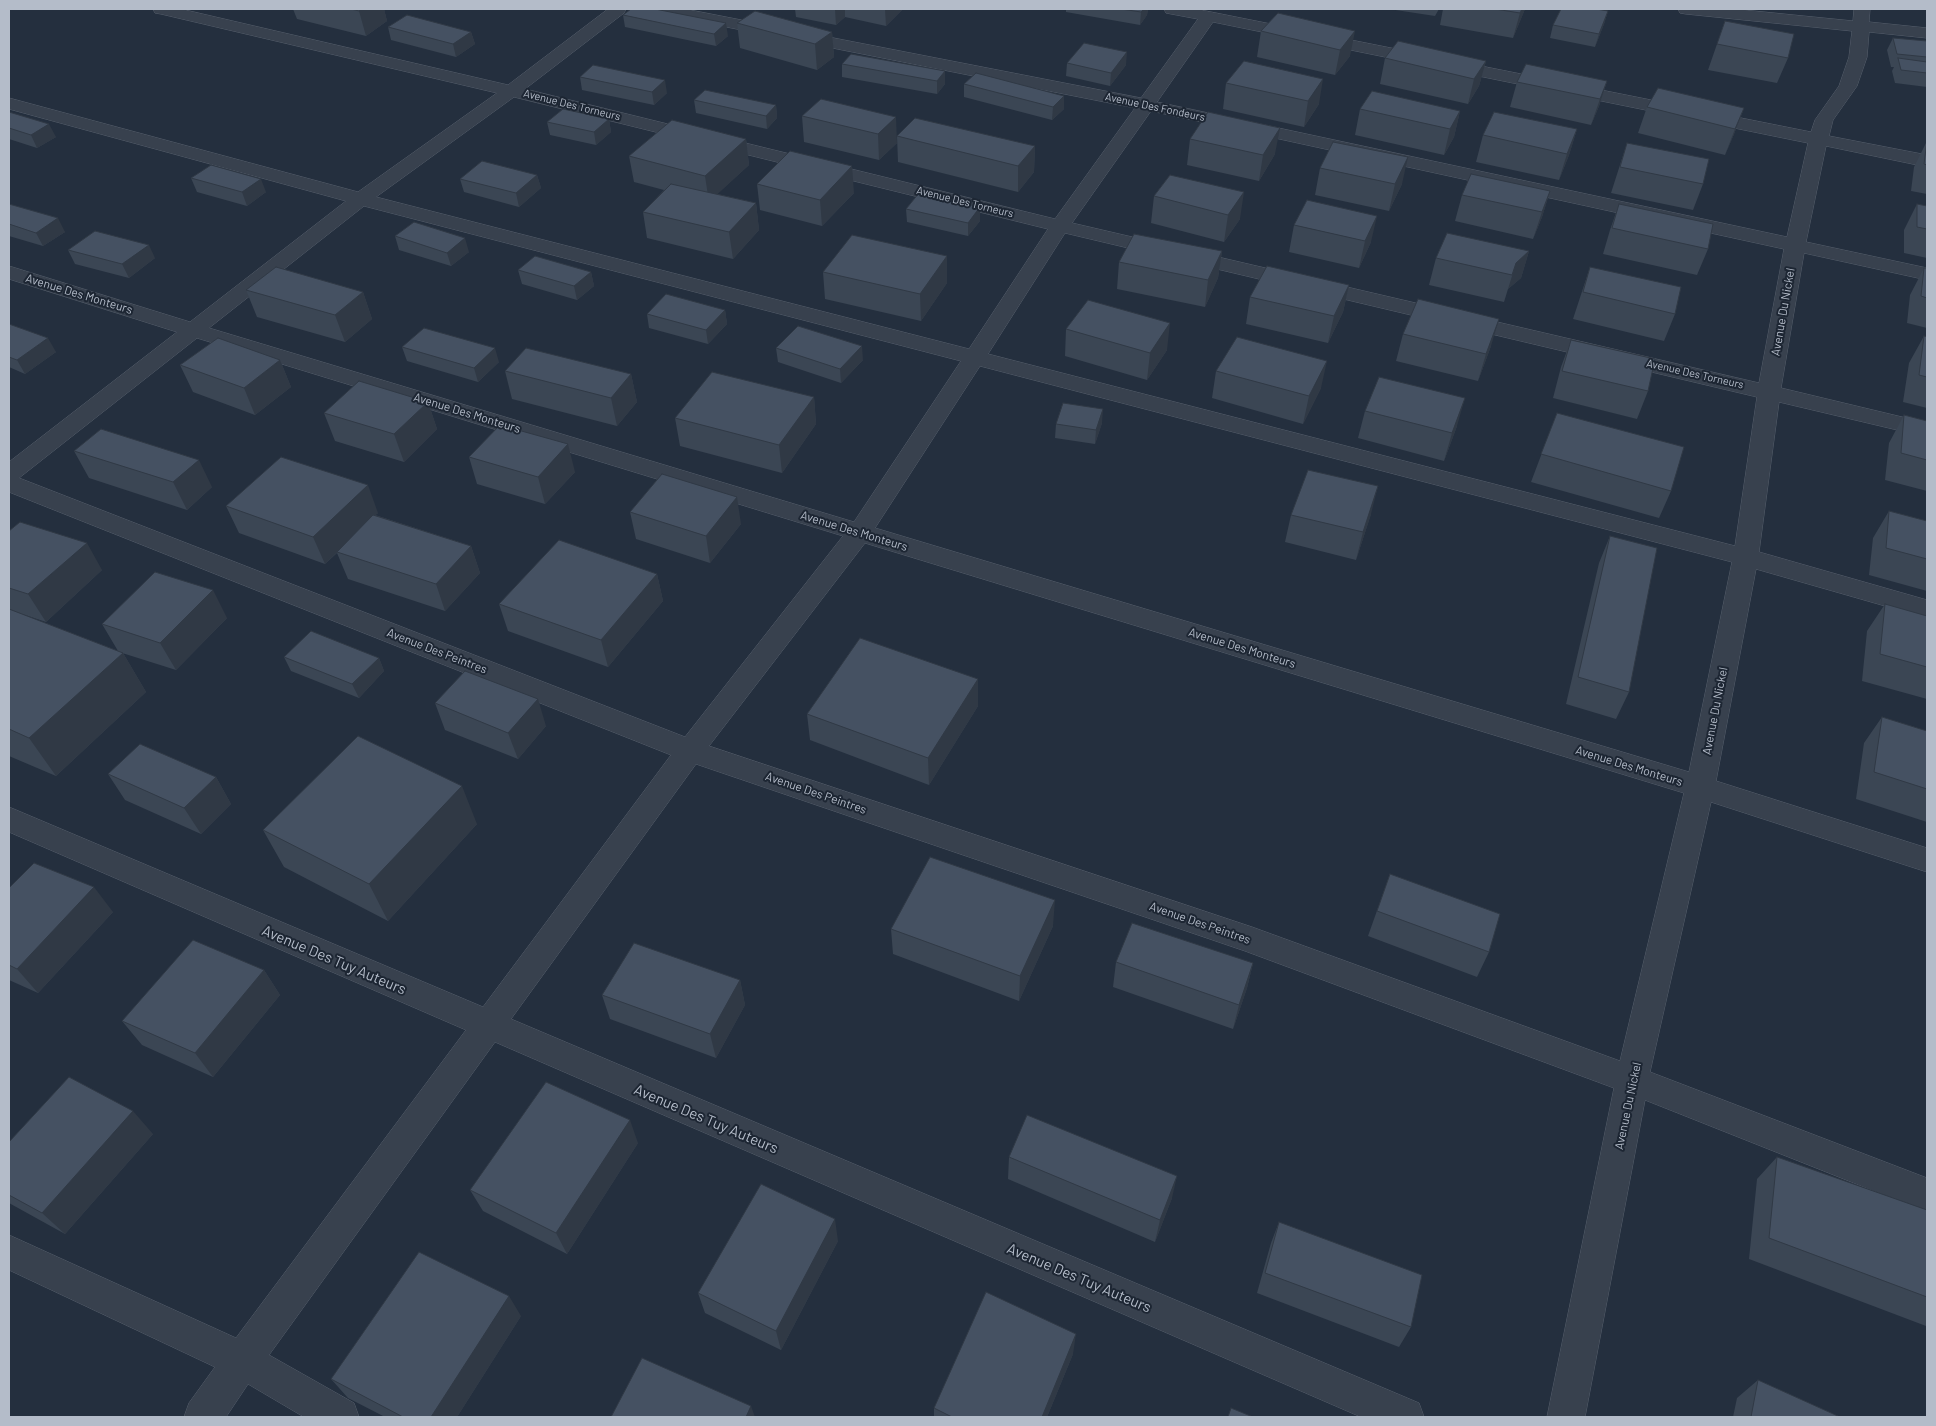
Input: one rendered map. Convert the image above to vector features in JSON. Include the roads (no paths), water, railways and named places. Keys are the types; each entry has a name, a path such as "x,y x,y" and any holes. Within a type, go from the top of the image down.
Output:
{"street":[{"name":"Avenue Des Torneurs","path":"162,9 511,91 1060,226 1927,430"},
{"path":"9,474 361,199 511,91 618,9"},
{"name":"Avenue Des Fondeurs","path":"661,9 1148,105 1927,274"},
{"path":"1172,9 1927,161"},
{"path":"1686,9 1862,18 1927,33"},
{"path":"203,1417 242,1360 690,751 860,532 1060,226 1148,105 1209,16"},
{"name":"Avenue Du Nickel","path":"1566,1417 1632,1080 1700,787 1746,557 1769,392 1794,245 1824,120 1848,86 1858,57 1862,18"},
{"path":"9,103 361,199 1746,557 1927,609"},
{"name":"Avenue Des Monteurs","path":"9,272 192,330 1700,787 1927,860"},
{"name":"Avenue Des Peintres","path":"9,483 690,751 1252,940 1632,1080 1927,1195"},
{"name":"Avenue Des Tuy Auteurs","path":"9,819 1405,1417"},
{"path":"9,1252 242,1360 340,1417"}]}
